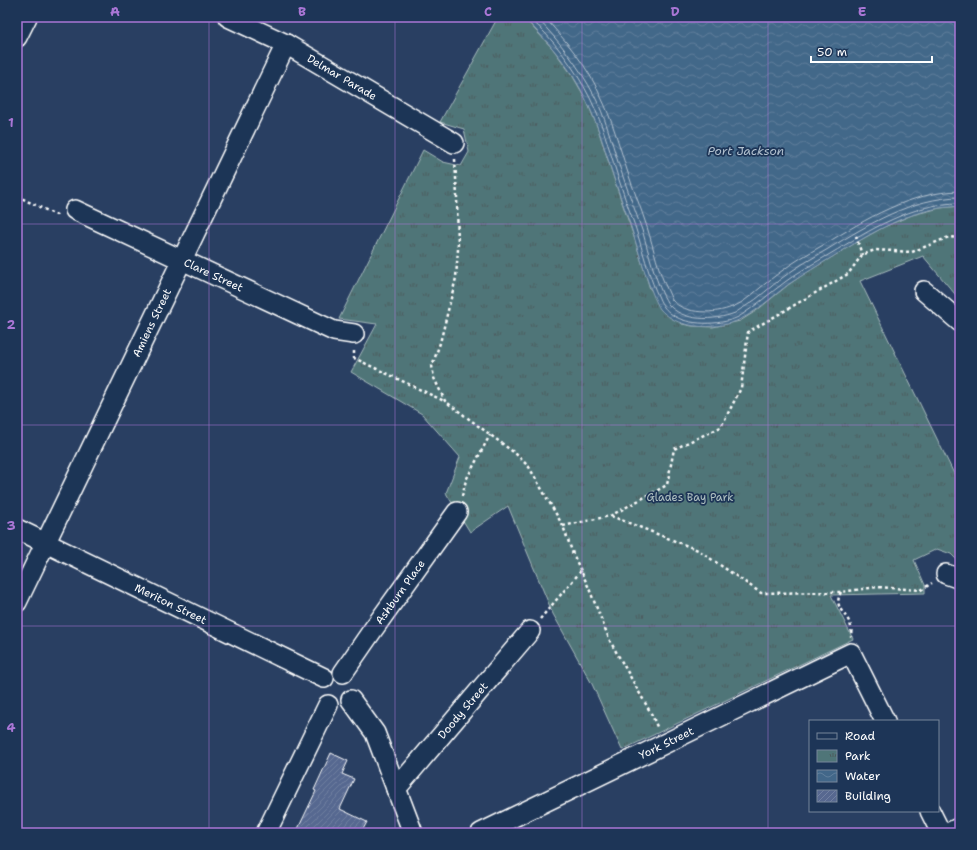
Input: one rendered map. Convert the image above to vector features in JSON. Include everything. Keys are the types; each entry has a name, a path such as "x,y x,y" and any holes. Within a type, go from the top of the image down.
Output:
{"street":[{"path":"17,37 27,17"},
{"name":"Delmar Parade","path":"228,17 286,44 454,143"},
{"name":"Amiens Street","path":"17,602 286,44"},
{"name":"Clare Street","path":"75,210 334,331 354,334"},
{"path":"924,291 960,322"},
{"name":"Ashburn Place","path":"344,673 372,631 457,512"},
{"name":"Meriton Street","path":"17,529 324,678"},
{"name":"Doody Street","path":"396,789 530,631"},
{"path":"851,653 884,720"},
{"name":"York Street","path":"481,833 851,653"},
{"path":"336,670 344,673 349,679 352,690 351,700 348,704 336,708 332,708 328,705 323,694 322,685 324,678 327,673 336,670"},
{"path":"351,700 375,733 413,833"},
{"path":"266,833 328,705"},
{"path":"930,812 941,833"},
{"path":"948,833 960,827"}],"path":[{"path":"445,401 434,378 432,366 440,343 456,278 458,249 454,143"},
{"path":"17,196 56,215"},
{"path":"856,236 862,255"},
{"path":"563,526 610,516 667,485 674,449 721,427 741,388 748,332 848,274 862,255 875,250 912,252 949,237 960,238"},
{"path":"354,334 354,358 445,401 516,454 529,466 563,526 573,554 610,641 652,715 664,744"},
{"path":"457,512 466,480 490,434"},
{"path":"610,516 698,550 761,593 841,592 877,587 921,590 953,576"},
{"path":"530,631 581,571"},
{"path":"841,592 838,597 838,603 851,626 851,653"}],"green space":[{"name":"Glades Bay Park","path":"498,17 523,17 553,49 572,75 587,101 598,129 650,289 682,324 713,327 740,321 756,311 804,274 884,227 912,215 940,208 960,206 960,300 923,256 860,281 960,486 960,563 951,554 937,549 914,560 925,585 925,593 831,595 853,639 622,750 592,684 553,614 508,506 470,532 446,493 460,457 422,414 351,372 377,324 339,319 423,150 443,162 461,166 469,152 464,129 440,122"}],"water":[{"name":"Port Jackson","path":"523,17 960,17 960,206 926,211 912,215 885,227 800,277 755,311 736,321 715,326 693,326 672,319 660,309 654,297 592,112 567,67 542,36"}],"building":[{"path":"331,753 348,761 342,774 354,779 340,809 367,822 361,833 296,833 316,791 314,790"}]}
